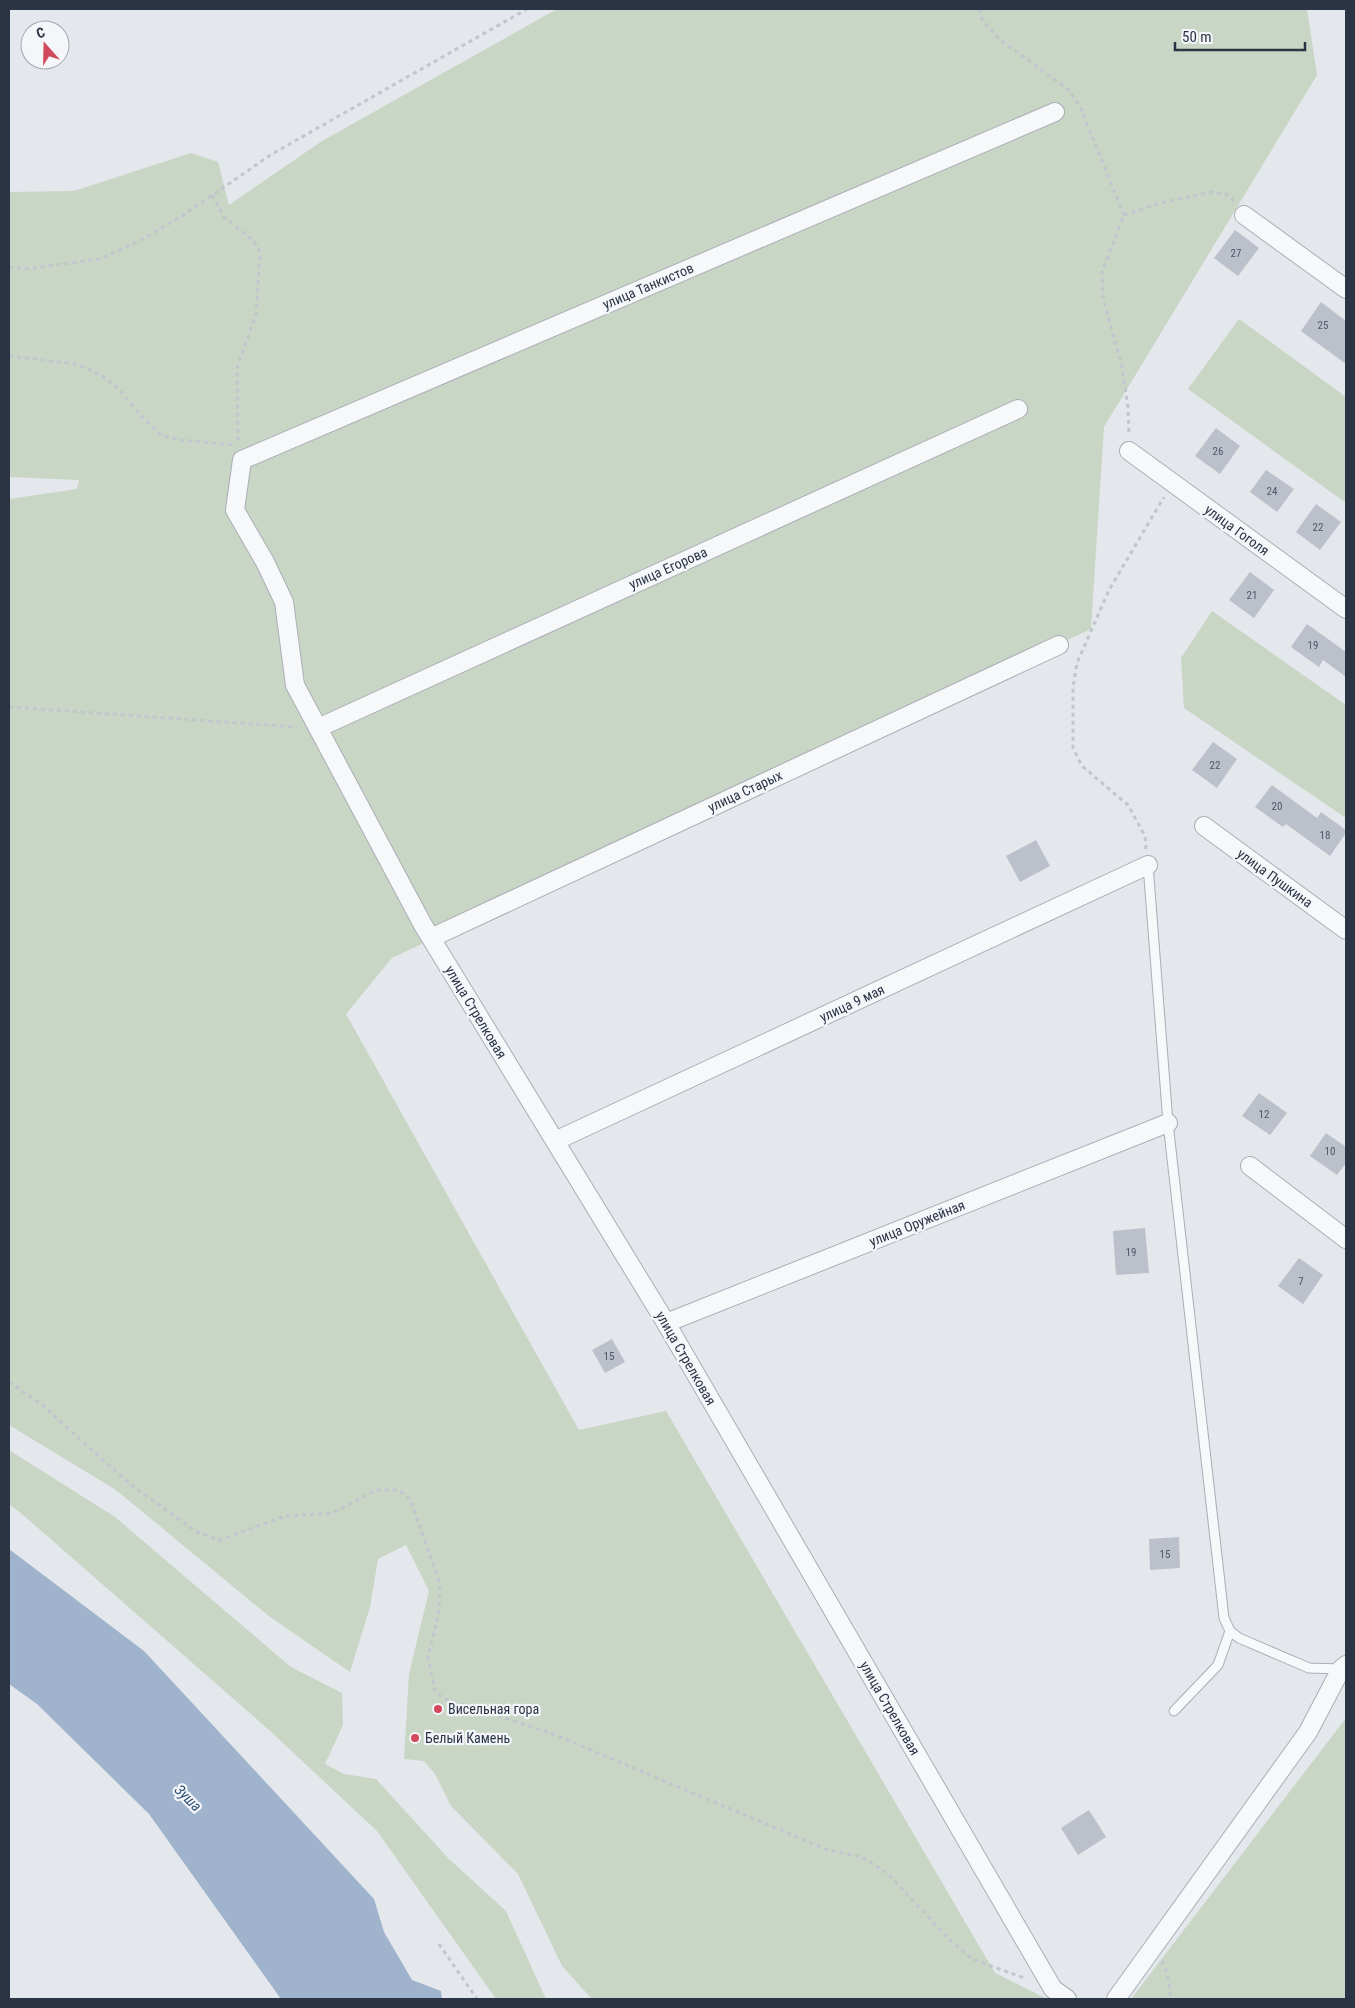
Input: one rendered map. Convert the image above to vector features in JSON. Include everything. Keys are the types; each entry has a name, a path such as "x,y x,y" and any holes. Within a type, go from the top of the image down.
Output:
{"street":[{"name":"улица Танкистов","path":"240,453 1055,112"},
{"path":"1244,215 1346,289"},
{"name":"улица Егорова","path":"318,728 1018,409"},
{"name":"улица Гоголя","path":"1129,451 1346,609"},
{"name":"улица Стрелковая","path":"240,453 236,510 265,562 284,602 295,685 431,938 666,1323 1060,1994"},
{"name":"улица Старых","path":"431,938 1059,645"},
{"name":"улица Пушкина","path":"1204,826 1346,930"},
{"name":"улица 9 мая","path":"555,1141 1148,865"},
{"name":"улица Оружейная","path":"666,1323 1168,1123"},
{"path":"1250,1166 1346,1239"},
{"path":"1116,1999 1308,1732 1344,1667"}],"lane":[{"path":"1148,865 1168,1123 1224,1618 1230,1631 1239,1638 1310,1668 1344,1667"},
{"path":"1174,1711 1218,1665 1230,1631"}],"path":[{"path":"9,267 25,269 100,259 141,240 272,154 527,9"},
{"path":"979,9 982,20 999,39 1069,90 1081,109 1124,214 1102,272 1104,298 1122,367 1128,407 1129,451"},
{"path":"1124,214 1161,203 1211,192 1228,195 1244,215"},
{"path":"9,356 76,364 101,375 118,388 141,416 161,435 240,453 236,440 237,368 256,314 260,252 254,241 224,216 212,195"},
{"path":"1148,865 1145,836 1128,805 1082,766 1073,748 1073,687 1077,663 1109,590 1172,483"},
{"path":"9,707 318,728"},
{"path":"9,1382 42,1404 131,1485 197,1532 219,1540 286,1516 333,1513 376,1490 398,1490 410,1499 440,1584 439,1611 428,1657 435,1690 442,1698 548,1732 828,1850 862,1857 887,1873 949,1939 972,1959 1060,1994"},
{"path":"439,1944 477,1999"},
{"path":"1156,1945 1167,1973 1171,1999"}],"green space":[{"path":"557,9 1307,9 1317,75 1104,427 1091,629 392,958 346,1014 579,1430 666,1411 995,1973 1047,1999 592,1999 562,1966 518,1874 451,1806 435,1774 424,1761 404,1759 409,1674 429,1591 406,1545 378,1559 370,1607 350,1672 270,1617 116,1490 9,1425 9,499 77,489 79,480 9,477 9,192 74,191 191,153 218,162 229,205 322,141"},
{"path":"1239,319 1346,397 1346,503 1188,389"},
{"path":"1212,611 1346,705 1346,818 1184,708 1181,658"},
{"path":"9,1450 115,1517 291,1667 342,1693 343,1725 325,1764 344,1774 376,1779 448,1858 506,1911 546,1999 496,1999 377,1831 268,1729 9,1504"},
{"path":"1346,1718 1346,1999 1131,1999"}],"water":[{"name":"Зуша","path":"9,1549 144,1651 374,1899 384,1932 412,1980 441,1991 442,1999 281,1999 149,1814 37,1704 9,1684"}],"building":[{"path":"1235,230 1259,248 1238,276 1214,258"},
{"path":"1321,302 1346,321 1346,364 1301,331"},
{"path":"1216,428 1240,446 1220,474 1195,456"},
{"path":"1266,470 1294,489 1277,512 1250,492"},
{"path":"1316,504 1341,522 1320,550 1296,532"},
{"path":"1250,572 1274,590 1254,618 1229,600"},
{"path":"1307,624 1346,652 1346,677 1323,660 1319,667 1291,647"},
{"path":"1213,742 1237,759 1217,788 1192,770"},
{"path":"1272,785 1317,818 1321,812 1346,830 1346,833 1330,856 1286,824 1283,827 1255,807"},
{"path":"1036,840 1050,866 1020,882 1006,856"},
{"path":"1259,1093 1287,1113 1270,1135 1242,1116"},
{"path":"1326,1133 1346,1147 1346,1163 1337,1175 1310,1156"},
{"path":"1145,1228 1149,1273 1116,1275 1113,1231"},
{"path":"1299,1258 1323,1275 1303,1304 1278,1286"},
{"path":"612,1339 625,1362 605,1373 592,1350"},
{"path":"1179,1537 1180,1568 1150,1570 1149,1539"},
{"path":"1089,1810 1106,1837 1078,1855 1061,1828"}],"place":[{"name":"Висельная гора","path":"438,1709"},
{"name":"Белый Камень","path":"415,1738"}]}
